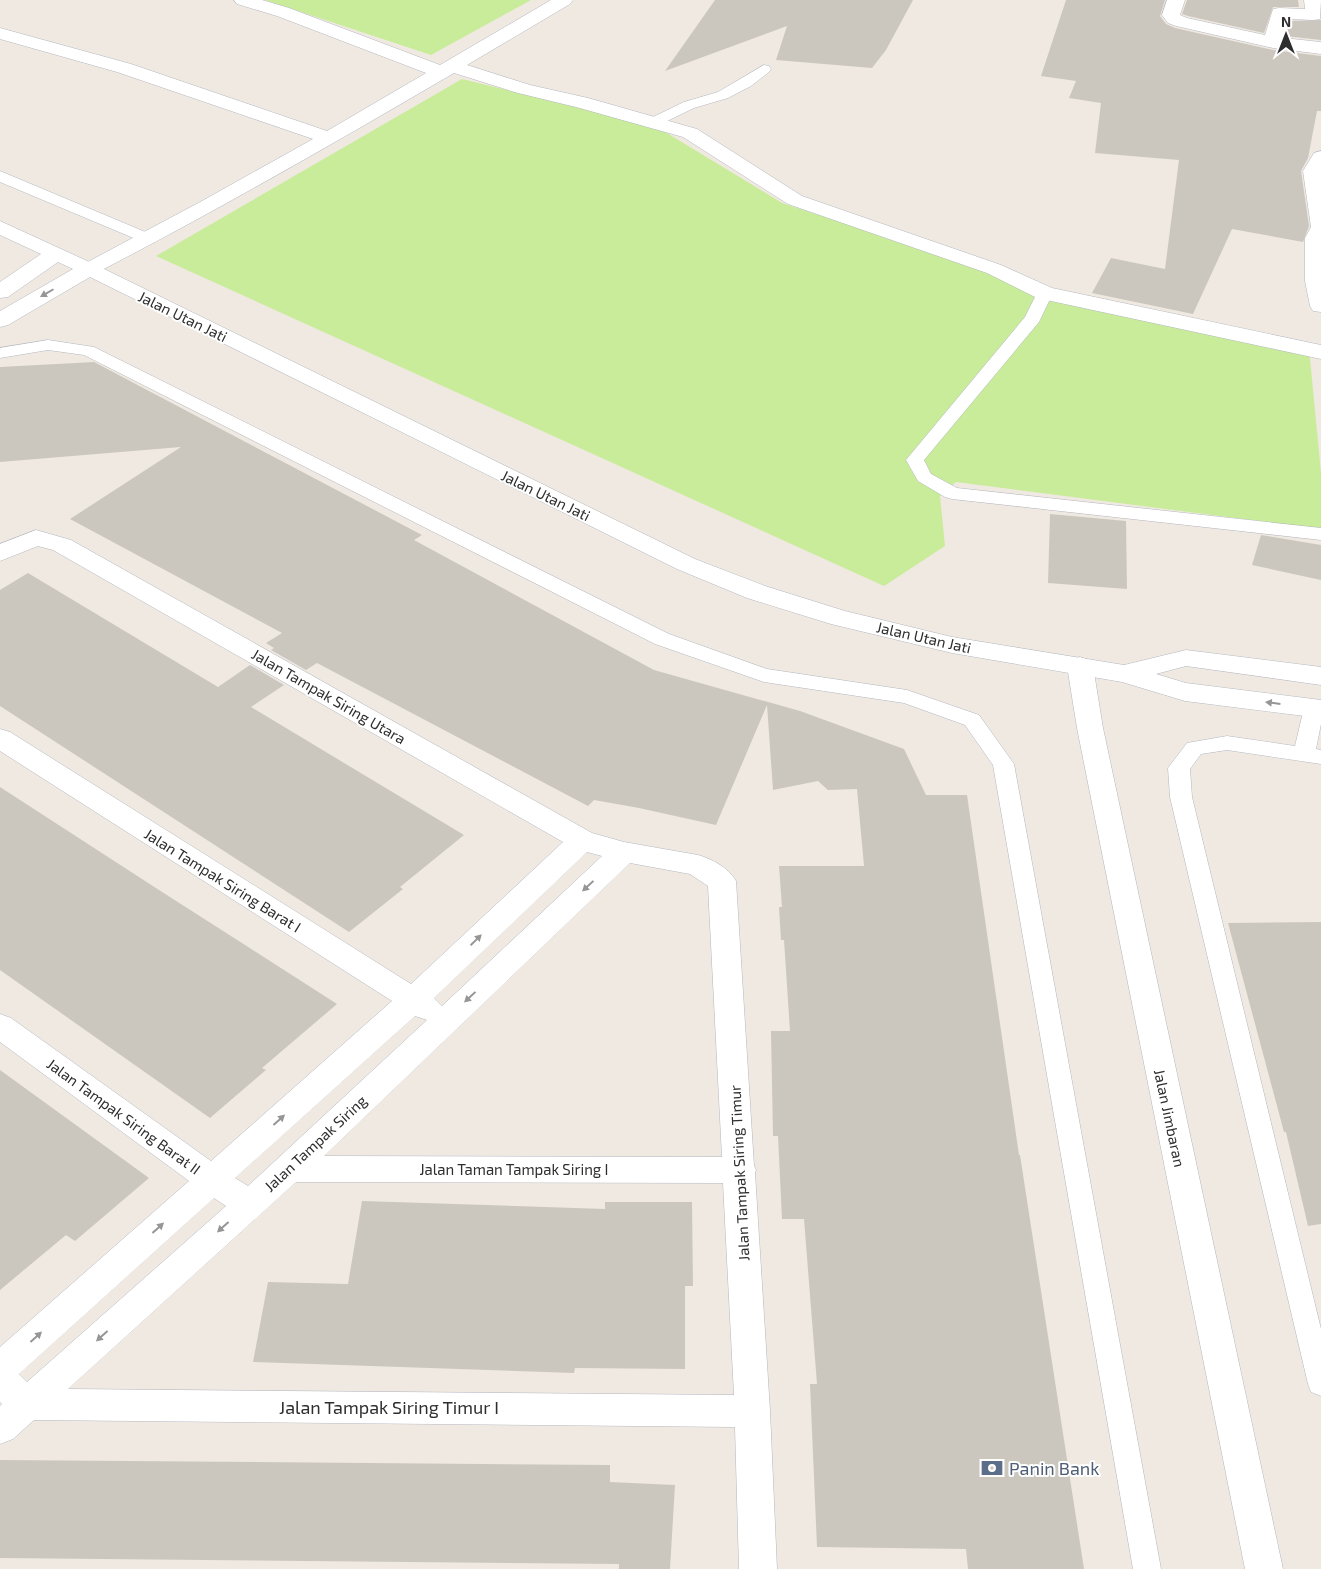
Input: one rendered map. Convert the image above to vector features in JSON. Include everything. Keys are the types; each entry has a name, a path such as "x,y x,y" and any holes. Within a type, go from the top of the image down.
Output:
{"street":[{"path":"244,0 446,69 654,122 690,133 795,200 994,269 1045,293 1321,352"},
{"path":"0,320 328,138 564,0"},
{"path":"1176,0 1171,15 1174,18 1273,42 1321,48"},
{"path":"1273,42 1279,13 1314,15 1313,0"},
{"path":"0,33 39,42 166,82 328,138"},
{"path":"1321,157 1313,172 1321,227 1316,238 1316,281 1321,306"},
{"name":"Jalan Utan Jati","path":"0,227 704,571 756,592 840,618 952,645 1124,674 1185,692 1319,700"},
{"path":"0,292 56,254"},
{"name":"Jalan Tampak Siring Utara","path":"0,553 36,538 62,545 582,840 624,852"},
{"name":"Jalan Utan Jati","path":"1124,674 1186,658 1321,676"},
{"name":"Jalan Jimbaran","path":"1080,666 1090,728 1264,1569"},
{"name":"Jalan Tampak Siring Barat I","path":"0,738 447,1020"},
{"path":"0,1369 413,1000 582,840"},
{"name":"Jalan Tampak Siring","path":"0,1428 289,1169 624,852"},
{"name":"Jalan Tampak Siring Timur","path":"624,852 698,865 722,881 740,1170 758,1569"},
{"name":"Jalan Tampak Siring Barat II","path":"0,1026 212,1180 250,1204"},
{"name":"Jalan Taman Tampak Siring I","path":"289,1169 740,1170"},
{"path":"0,1379 26,1404"},
{"name":"Jalan Tampak Siring Timur I","path":"26,1404 752,1410"}],"lane":[{"path":"654,122 689,105 723,95 746,83 764,69"},
{"path":"0,176 149,239"},
{"path":"1045,293 1033,318 915,460 924,477 952,493 1321,534"},
{"path":"0,353 48,345 88,351 662,639 764,675 906,697 972,720 1004,764 1147,1569"},
{"path":"1319,700 1312,756 1227,743 1194,748 1179,768 1181,798 1321,1384"}],"green space":[{"path":"265,0 531,0 431,55"},
{"path":"462,79 657,127 782,203 1065,295 1309,348 1321,473 1321,529 956,482 940,496 945,546 884,586 156,256"}],"building":[{"path":"715,0 913,0 886,50 872,68 776,60 787,26 665,71"},
{"path":"1066,0 1165,0 1160,16 1166,24 1175,28 1273,50 1321,56 1321,111 1317,111 1308,158 1301,171 1309,226 1303,242 1232,229 1193,314 1092,293 1111,258 1165,269 1179,160 1095,153 1101,103 1069,98 1076,81 1041,76"},
{"path":"1187,0 1298,0 1299,7 1273,7 1264,33 1182,14"},
{"path":"1321,20 1321,40 1285,36 1289,21"},
{"path":"94,362 422,535 414,540 654,670 800,711 904,749 926,795 967,795 1019,1155 1084,1569 968,1569 966,1549 817,1547 810,1384 817,1384 804,1219 782,1219 778,1136 773,1136 771,1031 790,1031 784,940 781,940 779,907 782,907 779,866 864,866 857,789 828,790 818,781 773,790 767,705 716,825 594,800 588,806 317,663 306,670 271,650 274,648 266,643 282,633 70,519 181,447 0,462 0,367"},
{"path":"1050,514 1126,521 1127,589 1048,583"},
{"path":"1261,535 1321,545 1321,580 1252,565"},
{"path":"28,573 218,687 250,665 284,685 251,707 464,835 400,887 403,889 349,932 0,706 0,590"},
{"path":"0,787 337,1004 262,1068 266,1070 210,1118 0,970"},
{"path":"1321,922 1321,1224 1308,1226 1286,1132 1284,1132 1228,923"},
{"path":"0,1070 149,1178 75,1241 66,1235 0,1290"},
{"path":"362,1201 605,1209 605,1202 692,1202 693,1286 685,1286 685,1369 575,1368 574,1373 253,1362 268,1282 348,1284"},
{"path":"0,1460 610,1465 610,1482 675,1485 670,1569 619,1569 619,1564 0,1558"}],"place":[{"name":"Panin Bank","path":"992,1468"}]}
